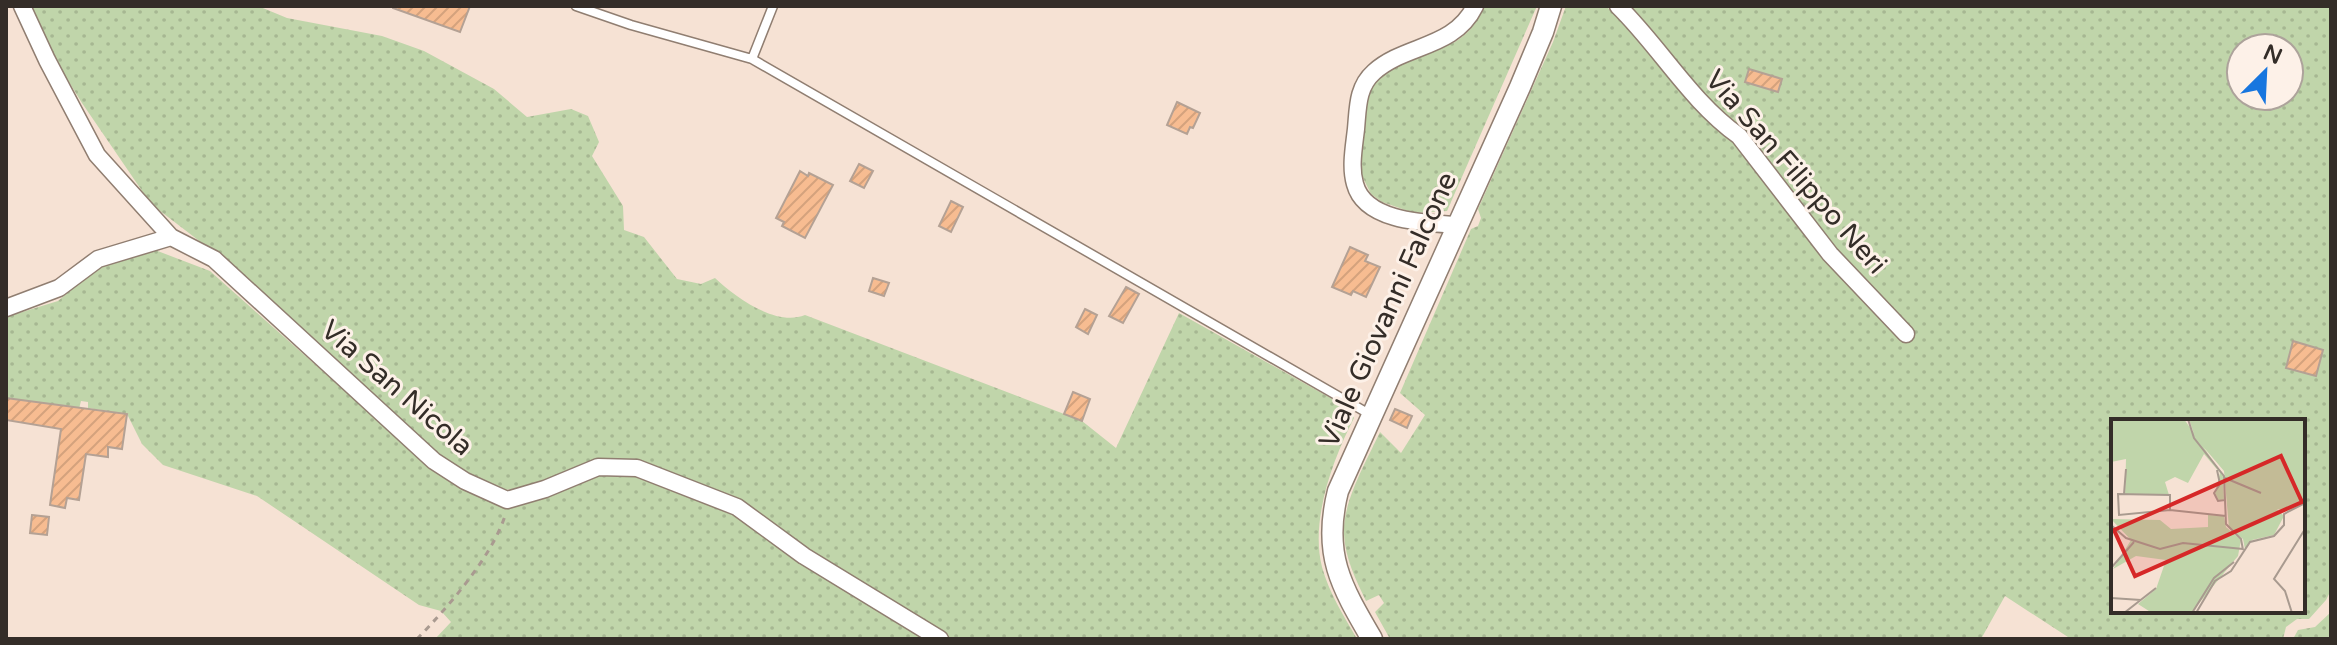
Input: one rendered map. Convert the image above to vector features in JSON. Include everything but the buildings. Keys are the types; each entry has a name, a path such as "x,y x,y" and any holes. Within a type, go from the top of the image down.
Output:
{"street":[{"name":"Via San Nicola","path":"22,6 97,155 171,237 214,259 434,461 465,481 507,500"},
{"path":"1457,225 1412,221 1368,206 1354,183 1353,164 1360,93 1366,81 1381,66 1449,35 1464,24 1475,6"},
{"name":"Viale Giovanni Falcone","path":"1372,639 1340,578 1331,542 1338,491 1537,46 1551,6"},
{"name":"Via San Filippo Neri","path":"1618,6 1720,122 1739,136 1830,254 1906,334"},
{"path":"6,308 59,288 98,259 171,237"},
{"path":"507,500 545,489 598,467 637,468 737,507 804,556 940,639"}],"lane":[{"path":"576,6 752,59 1372,416"},
{"path":"752,59 773,6"}],"path":[{"path":"417,639 462,587 486,552 505,519 507,500"}],"green space":[{"path":"29,6 258,6 287,18 382,36 424,51 494,89 527,117 571,109 588,116 599,142 592,156 623,206 624,230 644,237 677,279 701,284 715,278 745,301 769,314 794,318 805,315 1059,412 1082,421 1116,448 1179,313 1352,410 1354,418 1331,471 1321,510 1319,549 1329,586 1357,639 951,639 821,560 739,501 628,460 537,485 499,491 456,470 215,253 151,204 49,50"},
{"path":"1484,6 1537,6 1447,211 1414,213 1382,202 1371,194 1361,174 1367,95 1373,85 1393,69 1455,42 1473,26"},
{"path":"1566,6 1606,6 1612,12 1619,6 2331,6 2331,590 2309,619 2297,619 2286,627 2283,639 2071,639 2005,596 1981,639 1390,639 1375,612 1384,603 1379,595 1366,601 1355,577 1345,543 1344,522 1356,482 1380,432 1401,453 1425,415 1400,393 1471,229 1478,226 1481,218 1478,209"},
{"path":"155,250 210,271 427,464 498,503 599,474 640,474 733,510 932,639 435,639 451,622 441,611 419,605 257,496 163,465 142,444 127,414 88,408 88,402 81,401 79,409 6,398 6,317 58,301 96,268"},
{"path":"2331,612 2331,639 2293,639 2298,630 2315,627"}]}
